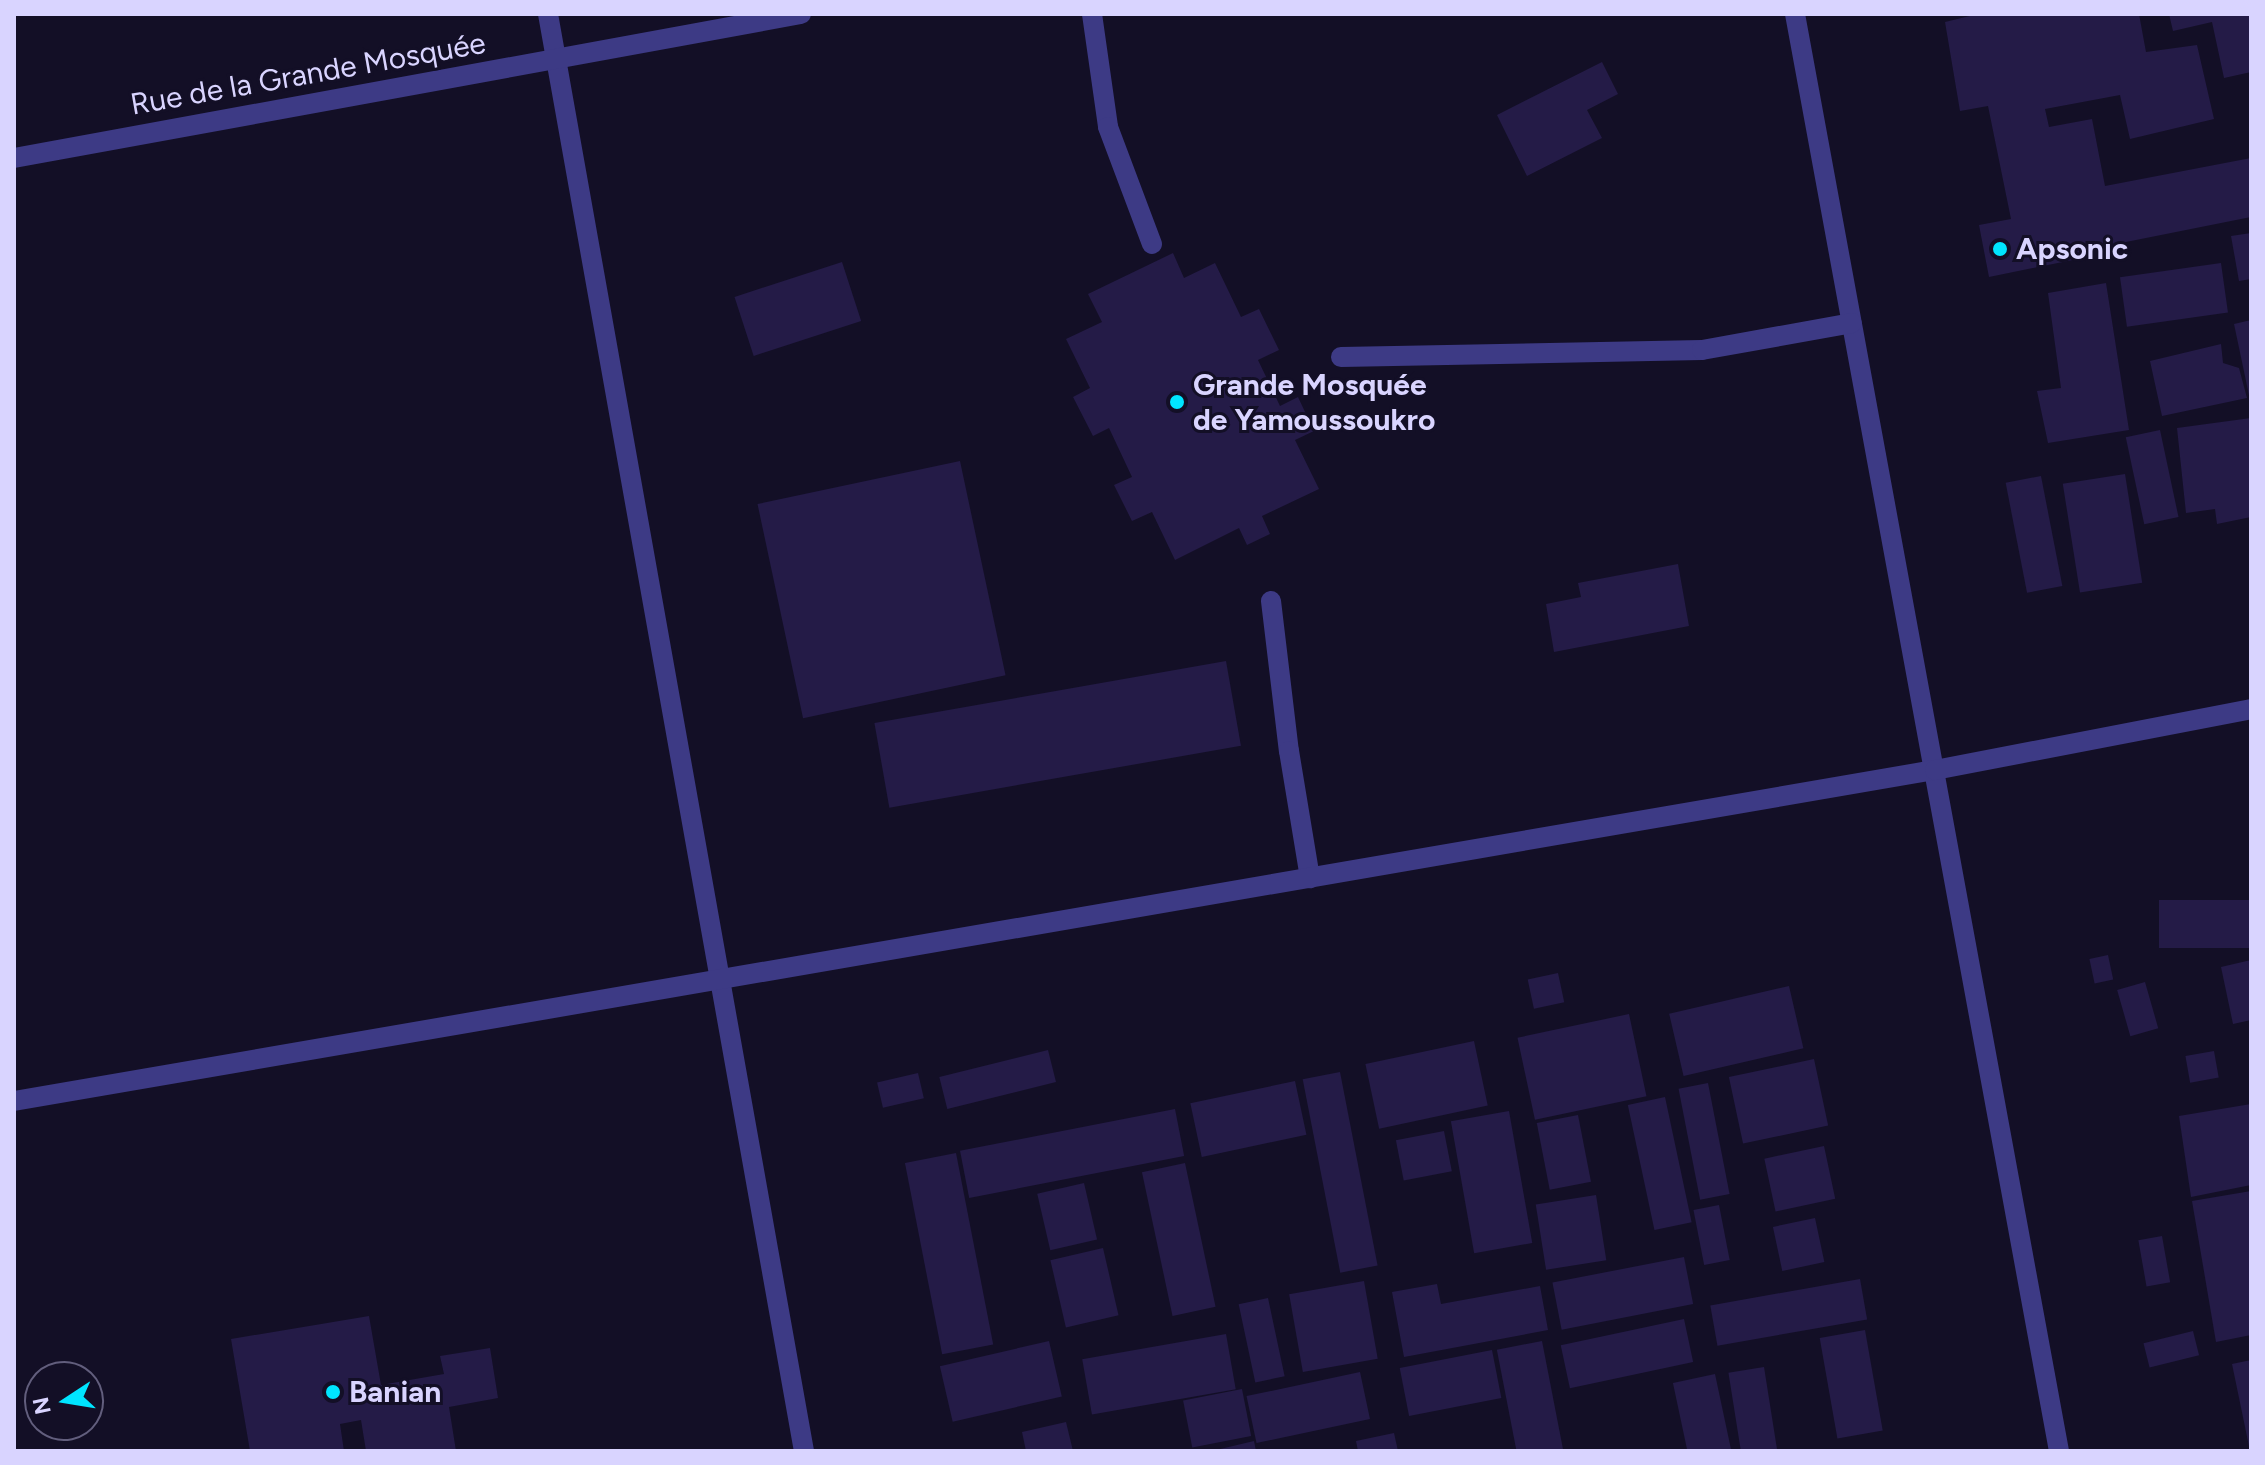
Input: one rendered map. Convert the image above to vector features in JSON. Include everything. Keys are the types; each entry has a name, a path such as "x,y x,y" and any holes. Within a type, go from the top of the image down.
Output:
{"street":[{"path":"548,14 804,1451"},
{"name":"Rue de la Grande Mosquée","path":"14,158 801,14"},
{"path":"1092,14 1108,127 1152,244"},
{"path":"1795,14 2059,1451"},
{"path":"1341,357 1702,350 1852,323"},
{"path":"1271,601 1289,751 1310,878"},
{"path":"14,1101 1935,770 2251,709"}],"building":[{"path":"1978,14 2139,14 2146,52 2197,45 2214,119 2130,139 2120,95 2045,109 2049,127 2092,119 2105,186 2251,158 2251,217 2116,244 2117,251 1989,277 1979,225 2011,219 1988,106 1960,111 1945,22"},
{"path":"2169,14 2251,14 2251,72 2224,78 2212,22 2173,31"},
{"path":"1602,62 1618,94 1587,110 1602,138 1527,176 1497,115"},
{"path":"2251,233 2251,279 2239,281 2231,236"},
{"name":"Grande Mosquée de Yamoussoukro","path":"1173,253 1184,278 1215,263 1241,317 1259,309 1279,350 1258,360 1280,406 1298,397 1314,431 1295,440 1319,489 1262,516 1270,534 1247,545 1239,528 1175,560 1152,512 1132,521 1114,485 1132,477 1109,428 1093,436 1073,397 1090,388 1066,339 1102,322 1088,294"},
{"path":"842,262 861,321 754,356 735,297"},
{"path":"2221,263 2228,313 2127,327 2120,277"},
{"path":"2106,283 2129,430 2048,443 2037,391 2061,388 2048,293"},
{"path":"2251,320 2251,399 2250,400 2234,324"},
{"path":"2221,344 2223,363 2239,368 2247,398 2162,416 2150,361"},
{"path":"2251,418 2251,517 2217,524 2215,509 2186,513 2177,428"},
{"path":"2160,430 2179,517 2144,524 2126,437"},
{"path":"960,461 1006,675 803,718 758,504"},
{"path":"2125,474 2142,583 2080,593 2063,484"},
{"path":"2041,476 2062,586 2027,593 2006,483"},
{"path":"1678,564 1689,626 1554,652 1546,604 1581,597 1578,583"},
{"path":"1226,661 1241,746 889,808 874,723"},
{"path":"2159,900 2251,900 2251,948 2159,948"},
{"path":"2108,955 2113,979 2095,983 2089,959"},
{"path":"2251,960 2251,1020 2233,1024 2221,967"},
{"path":"1558,973 1564,1002 1534,1009 1528,979"},
{"path":"2145,982 2158,1028 2130,1036 2117,990"},
{"path":"1789,986 1803,1048 1684,1076 1669,1014"},
{"path":"1629,1014 1646,1096 1535,1120 1517,1038"},
{"path":"1474,1041 1488,1106 1379,1129 1365,1064"},
{"path":"1048,1050 1056,1082 947,1109 939,1077"},
{"path":"2214,1051 2219,1078 2190,1083 2185,1056"},
{"path":"1814,1059 1828,1126 1743,1144 1729,1077"},
{"path":"1340,1072 1378,1265 1340,1273 1303,1079"},
{"path":"918,1073 924,1098 883,1108 877,1082"},
{"path":"1295,1081 1306,1135 1202,1157 1190,1103"},
{"path":"1708,1083 1730,1194 1700,1200 1679,1089"},
{"path":"1665,1097 1692,1222 1654,1230 1628,1105"},
{"path":"2251,1104 2251,1185 2191,1197 2179,1116"},
{"path":"1175,1109 1184,1156 969,1198 960,1151"},
{"path":"1509,1111 1532,1243 1474,1253 1451,1121"},
{"path":"1578,1115 1591,1182 1550,1190 1537,1123"},
{"path":"1444,1131 1452,1171 1404,1181 1396,1140"},
{"path":"1824,1146 1835,1199 1776,1212 1764,1159"},
{"path":"956,1153 993,1344 942,1354 905,1163"},
{"path":"1185,1163 1216,1307 1173,1316 1142,1172"},
{"path":"1084,1183 1097,1240 1050,1250 1037,1194"},
{"path":"2251,1191 2251,1335 2216,1342 2192,1201"},
{"path":"1596,1195 1606,1260 1546,1270 1536,1205"},
{"path":"1719,1205 1730,1260 1704,1265 1693,1210"},
{"path":"1815,1218 1824,1262 1782,1271 1773,1227"},
{"path":"2162,1236 2170,1282 2147,1286 2138,1240"},
{"path":"1103,1248 1119,1315 1066,1327 1050,1260"},
{"path":"1684,1257 1693,1304 1562,1330 1552,1283"},
{"path":"1860,1279 1867,1319 1717,1346 1710,1305"},
{"path":"1364,1281 1378,1359 1303,1372 1289,1294"},
{"path":"1437,1284 1441,1304 1540,1286 1548,1330 1404,1357 1392,1292"},
{"path":"1268,1298 1285,1376 1255,1382 1239,1304"},
{"path":"369,1316 381,1385 444,1374 440,1356 490,1348 498,1398 449,1407 456,1451 366,1451 361,1420 340,1424 344,1451 250,1451 231,1339"},
{"path":"1684,1319 1693,1362 1570,1388 1561,1345"},
{"path":"1865,1330 1883,1430 1837,1438 1820,1338"},
{"path":"2193,1331 2199,1355 2150,1368 2144,1343"},
{"path":"1226,1334 1236,1389 1092,1415 1082,1359"},
{"path":"1049,1341 1062,1397 953,1422 940,1366"},
{"path":"1542,1341 1563,1451 1517,1451 1497,1350"},
{"path":"1492,1350 1501,1398 1409,1416 1400,1368"},
{"path":"2251,1360 2251,1451 2250,1451 2232,1364"},
{"path":"1764,1367 1777,1451 1741,1451 1728,1373"},
{"path":"1360,1372 1370,1419 1257,1443 1247,1396"},
{"path":"1715,1374 1731,1451 1687,1451 1673,1383"},
{"path":"1242,1389 1251,1436 1192,1448 1183,1400"},
{"path":"1066,1422 1073,1451 1026,1451 1022,1432"},
{"path":"1394,1433 1398,1451 1358,1451 1356,1441"},
{"path":"1254,1441 1256,1451 1216,1450"}],"place":[{"name":"Apsonic","path":"2000,249"},
{"name":"Grande Mosquée de Yamoussoukro","path":"1177,402"},
{"name":"Banian","path":"333,1392"}]}
